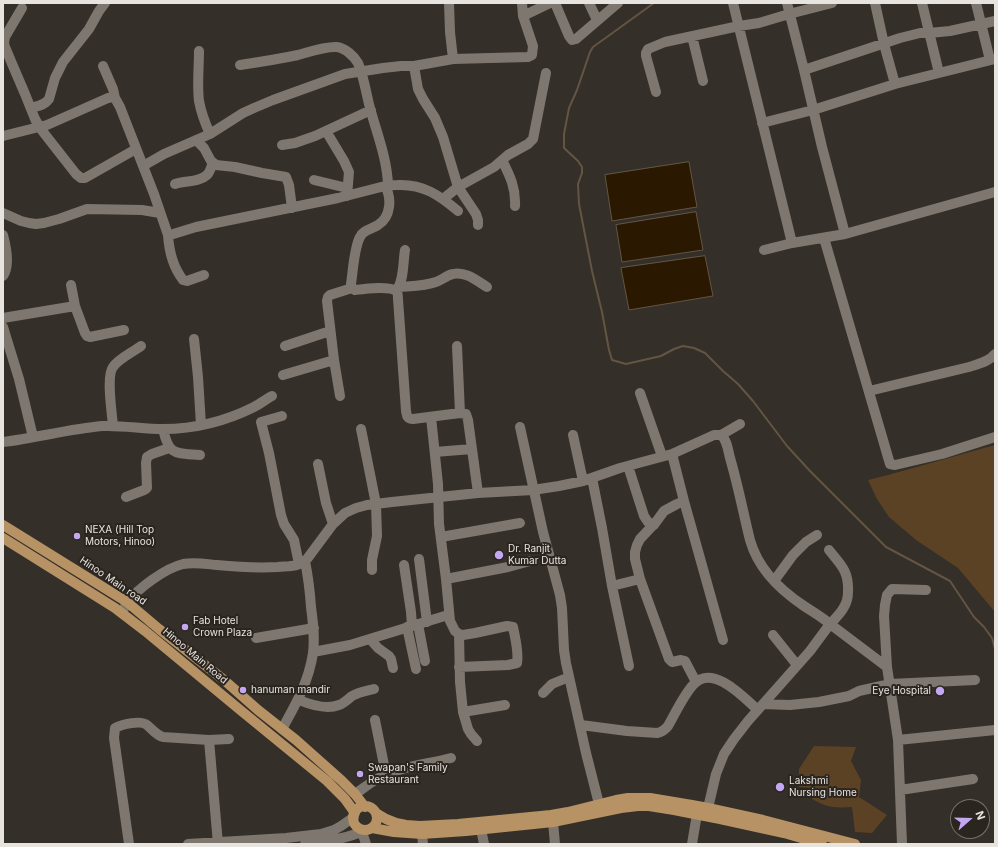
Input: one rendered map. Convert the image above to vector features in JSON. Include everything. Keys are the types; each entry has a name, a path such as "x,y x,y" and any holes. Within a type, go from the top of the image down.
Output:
{"main road":[{"name":"Hinoo Main road","path":"3,525 127,602 224,680 328,768 366,807"},
{"name":"Hinoo Main Road","path":"3,538 122,613 327,781 345,799 354,815"},
{"path":"822,844 784,833 696,814 649,806 621,808 553,822 481,829 423,839 394,832 360,829 354,822 354,815 359,808 366,807 371,808 386,819 406,825 430,826 551,815 628,798 644,798 666,800 708,808 855,844"},
{"path":"366,830 374,826 377,820 376,813"}],"street":[{"path":"31,108 41,105 49,99 55,78 61,66 105,3"},
{"path":"449,3 453,59"},
{"path":"143,166 164,154 210,134 243,114 273,100 345,74 394,66 414,66 453,59 512,58 531,56 533,52 532,46 523,16 522,3"},
{"path":"523,16 550,3"},
{"path":"554,3 572,40 576,39 618,3"},
{"path":"589,3 598,20"},
{"path":"733,3 792,243"},
{"path":"787,3 845,234"},
{"path":"656,92 646,56 646,51 650,48 665,42 759,23 832,3"},
{"path":"875,3 895,84"},
{"path":"922,3 939,73"},
{"path":"762,123 813,110 895,84 993,60 976,3"},
{"path":"22,8 5,37 4,43 33,116 40,128 76,174 83,179 89,177 136,149"},
{"path":"804,70 914,34 950,31 995,21"},
{"path":"692,36 703,81"},
{"path":"240,65 334,47 343,49 354,58 361,72 383,151 388,174 387,191 390,203 388,212 382,222 361,234 358,240 351,284 352,288"},
{"path":"199,51 199,96 202,111 210,134"},
{"path":"103,66 143,166 168,235 170,253 176,268 183,280 187,281 204,275"},
{"path":"414,66 418,89 436,118 458,186 476,214 478,225"},
{"path":"444,199 458,186 486,172 508,155 528,144 533,139 546,72"},
{"path":"3,136 40,128 108,98 115,98"},
{"path":"282,145 306,140 371,110"},
{"path":"326,131 347,168 349,176 347,192"},
{"path":"196,140 206,151 213,163 286,177 289,185 292,208"},
{"path":"502,160 514,189 516,206"},
{"path":"175,184 199,180 206,176 213,163"},
{"path":"314,180 347,192"},
{"path":"168,235 174,235 196,227 292,208 347,192 387,185 409,184 426,189 444,199 458,211"},
{"path":"764,250 792,243 845,234 995,192"},
{"path":"3,213 25,222 36,224 59,219 87,209 127,209 160,213"},
{"path":"3,235 7,260 6,272 3,276"},
{"path":"824,238 869,391 888,462 892,465 901,464 942,454 995,437"},
{"path":"405,250 401,282 398,289 398,299 407,417 413,420 460,412 464,413 468,417 478,493"},
{"path":"340,396 330,331 327,306 328,297 334,293 352,288 355,290 381,288 398,289 436,282 453,274 466,275 487,287"},
{"path":"71,285 75,306 87,336 90,337 124,330"},
{"path":"3,318 75,306"},
{"path":"3,327 7,357 19,379 33,438"},
{"path":"284,346 330,331"},
{"path":"194,338 201,425"},
{"path":"113,426 110,388 111,371 113,366 141,346"},
{"path":"457,346 460,412"},
{"path":"869,391 969,367 984,362 992,358 995,354"},
{"path":"283,375 334,360"},
{"path":"640,393 662,456"},
{"path":"3,442 33,438 75,429 113,426 163,429 201,425 244,411 272,396"},
{"path":"282,416 261,422 269,453 281,515 284,524 294,540 309,582 314,628 313,652 307,680 299,700 282,729"},
{"path":"431,417 448,615 452,627 459,634 463,635 506,626 513,627 516,640 517,663 508,665 459,667"},
{"path":"122,613 127,602 135,593 171,569 183,564 282,567 302,563 333,524 345,513 356,508 376,504 478,493 533,490 558,486 588,479 672,454 714,435 721,435 740,424"},
{"path":"520,427 533,490 560,595 564,650 569,677 599,804"},
{"path":"163,429 169,448 177,453 200,455"},
{"path":"361,429 376,504 377,536 372,560 372,570"},
{"path":"574,435 602,528 612,586 629,666"},
{"path":"721,435 726,444 735,473 752,549 761,567 790,596 888,667"},
{"path":"126,497 146,488 147,457 169,448"},
{"path":"434,452 472,449"},
{"path":"672,454 723,640"},
{"path":"318,464 326,502 333,524"},
{"path":"628,466 644,516 648,522 654,525"},
{"path":"684,501 664,511 654,525 643,535 637,545 635,559 640,579 669,659 672,662 681,660 685,661 696,682"},
{"path":"441,537 520,523"},
{"path":"774,581 793,555 806,542 817,535"},
{"path":"708,808 716,774 724,754 734,739 760,707 810,651 844,608 847,601 847,575 844,569 828,550"},
{"path":"416,669 419,559"},
{"path":"446,579 508,567 530,561"},
{"path":"404,565 411,612 416,625 425,661"},
{"path":"612,586 640,579"},
{"path":"902,844 898,740 888,667 884,616 885,605 887,595 892,589 926,590"},
{"path":"313,652 350,645 448,615"},
{"path":"256,638 314,628"},
{"path":"459,634 459,667 463,712 468,729 476,740"},
{"path":"773,635 797,666"},
{"path":"370,639 391,659 393,668"},
{"path":"543,693 552,684 569,677"},
{"path":"581,725 627,731 661,732 668,726 696,682 707,678 720,680 760,707 819,702 849,696 859,691 890,684 975,680"},
{"path":"299,700 317,706 336,706 342,704 358,693 374,689"},
{"path":"463,712 505,705"},
{"path":"375,720 386,775"},
{"path":"129,844 114,738 115,728 122,725 140,722 149,726 158,736 229,740"},
{"path":"898,740 995,730"},
{"path":"209,740 218,843"},
{"path":"355,794 371,782 406,767 451,758"},
{"path":"900,790 973,779"},
{"path":"692,844 696,814"},
{"path":"188,844 260,840 321,834 334,830 354,815"},
{"path":"553,822 555,844"},
{"path":"481,829 484,844"},
{"path":"309,844 350,836 366,830 366,844"}],"shaded area":[{"path":"689,162 697,207 612,221 605,175"},
{"path":"696,212 703,250 622,262 616,225"},
{"path":"705,256 713,296 629,310 621,268"},
{"path":"995,445 995,612 958,568 916,540 889,517 877,499 868,480"},
{"path":"814,746 856,747 851,761 861,780 859,797 887,815 872,833 855,832 852,807 827,806 812,799 812,788 799,787 799,769"}],"waterway":[{"path":"654,3 593,47 569,108 564,134 564,148 578,161 582,167 582,173 578,184 579,204 612,360 626,364 661,356 683,346 694,348 705,353 738,384 753,401 787,446 810,471 886,547 950,581 974,617 992,638 995,649"}],"place":[{"name":"NEXA (Hill Top Motors, Hinoo)","path":"77,536"},
{"name":"Dr. Ranjit Kumar Dutta","path":"499,555"},
{"name":"Fab Hotel Crown Plaza","path":"185,627"},
{"name":"hanuman mandir","path":"243,690"},
{"name":"Eye Hospital","path":"940,691"},
{"name":"Swapan's Family Restaurant","path":"360,774"},
{"name":"Lakshmi Nursing Home","path":"780,787"}]}
